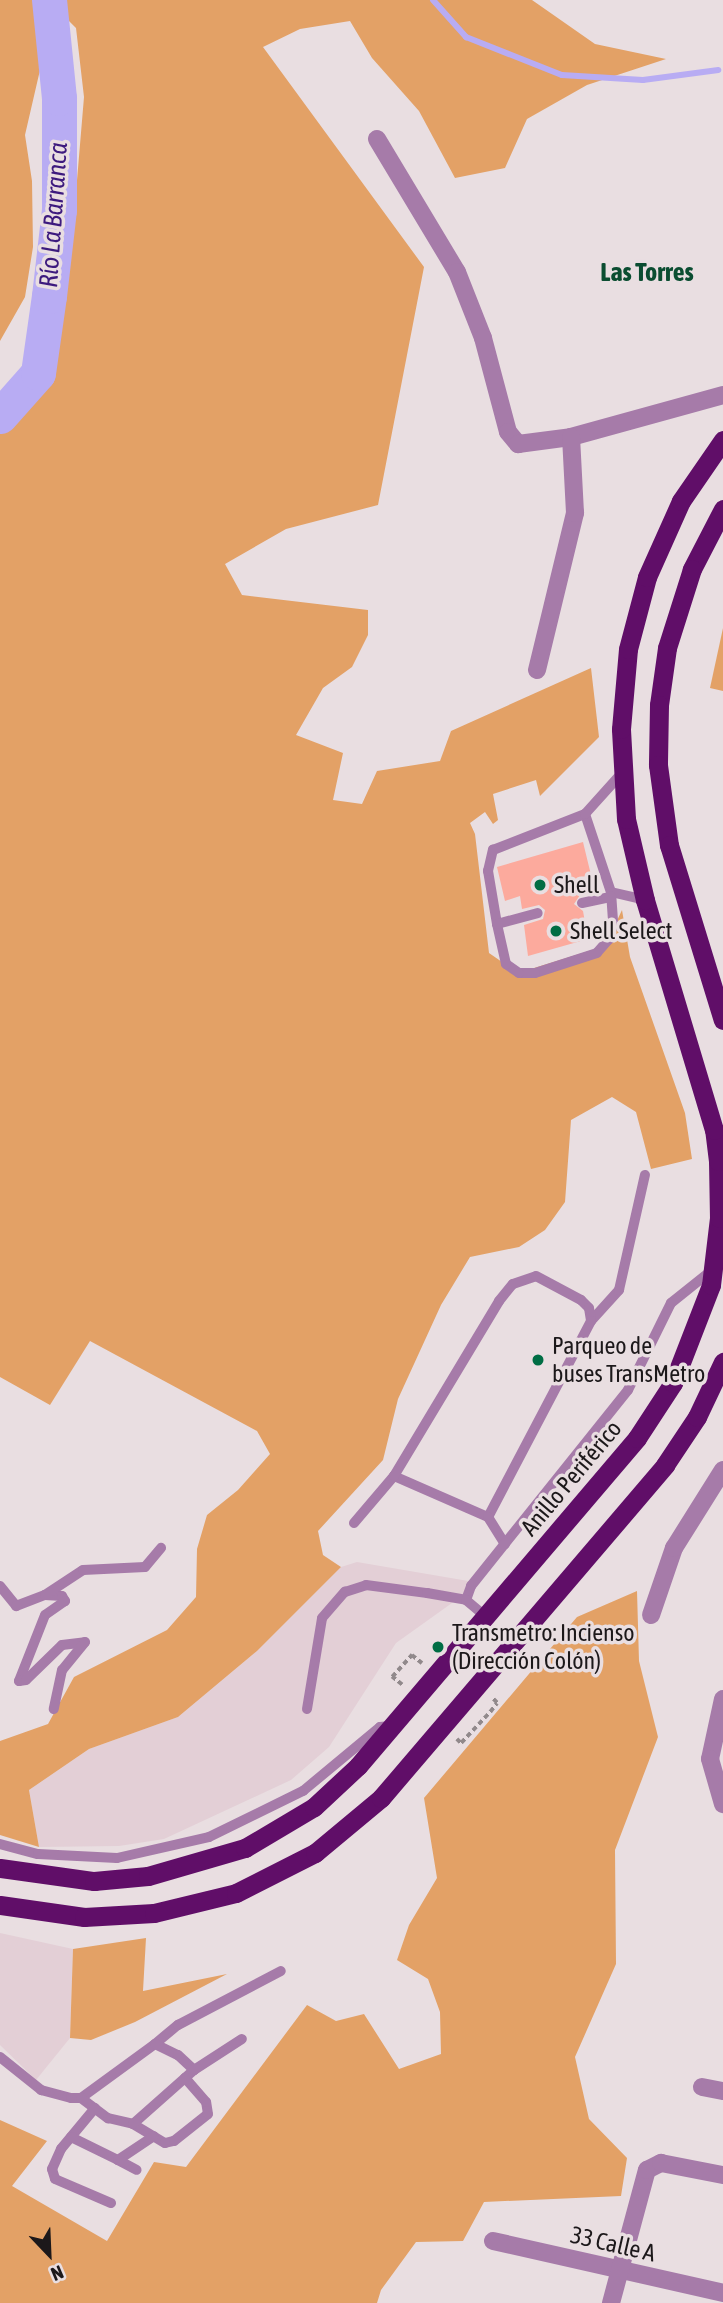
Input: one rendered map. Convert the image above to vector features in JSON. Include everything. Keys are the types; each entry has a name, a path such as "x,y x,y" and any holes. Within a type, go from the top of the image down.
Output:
{"highway":[{"name":"Anillo Periférico","path":"0,1868 94,1881 148,1876 201,1864 257,1841 314,1807 392,1726 637,1438 673,1383 697,1329 714,1269 720,1192 714,1130 645,900 626,819 621,774 628,649 647,578 681,501 723,440"},
{"path":"723,509 692,569 667,648 659,705 658,765 672,855 723,1020"},
{"path":"0,1905 84,1917 154,1913 236,1893 315,1853 381,1798 665,1465 697,1417 723,1362"}],"street":[{"path":"377,139 457,272 483,338 508,432 517,444 571,437 723,396"},
{"path":"537,670 575,513 571,437"},
{"path":"651,1615 674,1548 723,1471"},
{"path":"723,1699 717,1754 711,1772 723,1804"},
{"path":"702,2087 723,2091"},
{"path":"611,2303 643,2178 653,2165 661,2163 723,2175"},
{"name":"33 Calle A","path":"493,2241 618,2272 723,2293"}],"lane":[{"path":"585,814 611,895 613,924 597,953 535,973 519,973 506,964 488,871 493,850 585,814 621,774"},
{"path":"582,903 611,895 645,900"},
{"path":"498,924 538,913"},
{"path":"488,1517 591,1321 619,1290 645,1175"},
{"path":"466,1600 471,1586 628,1390 671,1303 714,1269"},
{"path":"354,1522 394,1476 513,1284 536,1276 581,1300 589,1308 591,1321"},
{"path":"394,1476 488,1517 505,1544"},
{"path":"0,1586 16,1605 45,1595 83,1570 145,1567 161,1548"},
{"path":"307,1709 322,1618 345,1592 366,1585 466,1600 485,1617"},
{"path":"45,1595 62,1596 65,1601 45,1615 19,1681 23,1682 62,1645 85,1642 62,1670 54,1709"},
{"path":"0,1844 38,1854 117,1858 209,1837 303,1791 380,1727 392,1726"},
{"path":"81,2098 178,2025 281,1971"},
{"path":"133,2124 194,2070 242,2039"},
{"path":"155,2044 178,2054 194,2070"},
{"path":"0,2057 41,2090 58,2097 81,2098 108,2118 133,2124 165,2143 174,2141 208,2114 206,2102 185,2078"},
{"path":"95,2108 71,2137 54,2164 55,2179 111,2203"},
{"path":"118,2160 154,2136"},
{"path":"71,2137 137,2170"}],"path":[{"path":"393,1676 412,1655"},
{"path":"461,1742 497,1703"}],"shaded area":[{"path":"0,0 40,0 40,70 25,135 32,181 33,247 25,297 0,341"},
{"path":"59,0 532,0 595,44 666,59 587,85 527,119 505,168 455,178 419,111 372,58 350,21 300,29 263,47 424,267 378,505 286,529 225,564 242,595 368,610 368,635 352,667 323,688 296,735 343,753 333,800 362,804 377,771 440,761 451,731 591,668 599,737 540,796 536,780 493,794 498,820 493,824 485,812 470,823 475,834 489,953 518,973 605,946 622,910 630,957 685,1113 692,1159 651,1169 636,1112 612,1097 571,1120 565,1202 545,1230 519,1247 470,1257 441,1305 398,1399 383,1460 318,1531 323,1555 341,1567 257,1651 178,1717 89,1749 29,1790 39,1847 0,1835 0,1741 48,1724 74,1677 167,1630 196,1597 197,1549 207,1515 238,1490 270,1454 257,1431 90,1341 50,1405 0,1377 0,428 33,395 51,347 75,204 84,97 76,28 63,15"},
{"path":"723,628 723,691 710,688"},
{"path":"357,1562 480,1583 396,1643 329,1747 291,1780 164,1839 119,1846 39,1847 29,1790 89,1749 178,1717 257,1651 341,1567"},
{"path":"637,1591 639,1661 658,1737 615,1850 616,1964 575,2057 589,2119 627,2158 621,2196 484,2202 463,2241 416,2242 381,2290 377,2303 0,2303 0,2120 47,2141 12,2186 107,2241 154,2162 186,2167 307,2005 336,2021 364,2014 399,2069 441,2054 440,2012 428,1979 397,1960 409,1925 437,1878 424,1798 577,1617"},
{"path":"0,1933 73,1949 70,2038 36,2080 0,2045"},
{"path":"146,1938 143,1991 227,1974 135,2022 91,2040 70,2038 73,1949"}],"building":[{"name":"Shell","path":"583,842 591,875 577,878 580,895 574,904 583,911 588,939 528,956 524,925 543,919 545,910 539,905 522,909 520,896 505,901 497,867"}],"waterway":[{"name":"Río La Barranca","path":"0,416 38,373 49,296 59,210 59,98 49,0"},
{"path":"433,0 466,37 562,75 643,80 718,70"}],"place":[{"name":"Shell","path":"540,885"},
{"name":"Shell Select","path":"556,931"},
{"name":"Parqueo de buses TransMetro","path":"538,1360"},
{"name":"Transmetro: Incienso (Dirección Colón)","path":"438,1647"}],"district":[{"name":"Las Torres","path":"647,273"}]}
